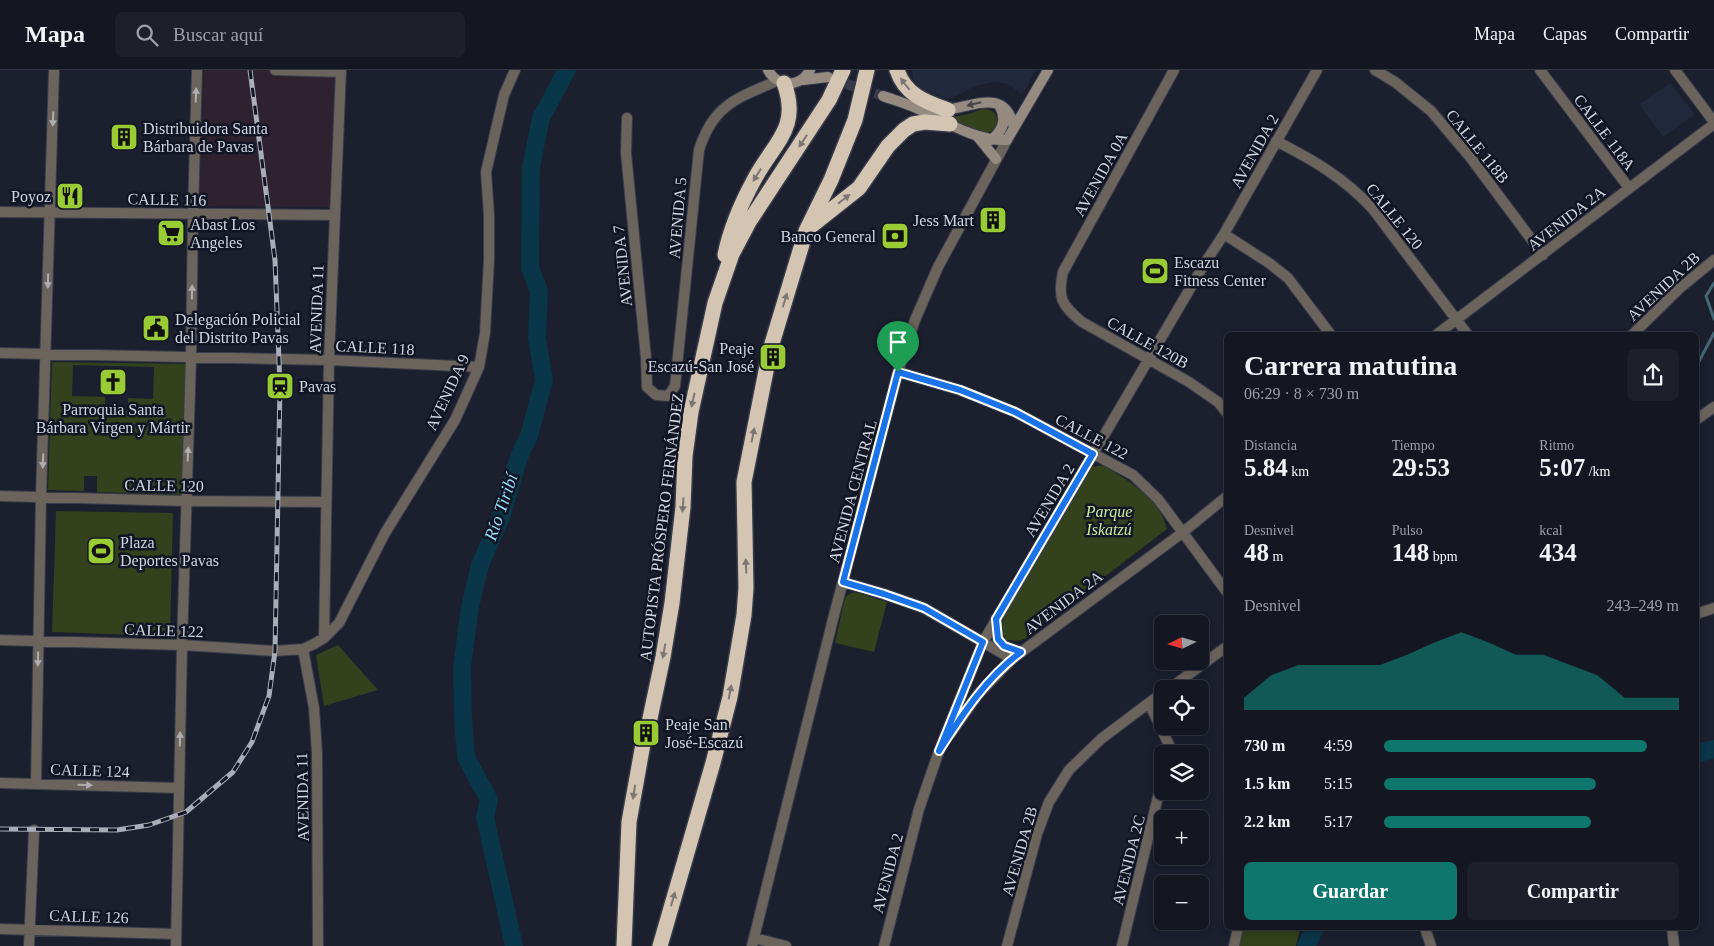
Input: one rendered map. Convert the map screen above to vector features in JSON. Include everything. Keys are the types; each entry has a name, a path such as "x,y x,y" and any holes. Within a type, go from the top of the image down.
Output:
{"highway":[{"path":"771,347 806,231 832,180 855,120 867,70"},
{"path":"897,70 905,86 916,96 949,117"},
{"name":"AUTOPISTA PRÓSPERO FERNÁNDEZ","path":"649,723 672,603 683,507 684,456 691,412 716,303 732,254 749,222 829,100 834,75"},
{"path":"716,303 727,244 739,212 754,179 786,128 790,104 780,82"},
{"path":"806,231 859,188 888,146 904,130 913,124 949,117"},
{"path":"660,946 730,697 744,615 746,588 744,482 767,366"},
{"path":"624,946 629,822 643,744"}],"street":[{"path":"36,784 41,497 54,70"},
{"path":"176,946 197,70"},
{"path":"275,70 341,71"},
{"name":"AVENIDA 9","path":"324,638 339,623 385,533 455,420 479,367 485,333 489,260 490,215 486,172 504,95 515,70"},
{"path":"768,70 780,82 794,84 803,80 834,75"},
{"path":"803,80 810,70"},
{"path":"819,70 834,75"},
{"name":"AVENIDA CENTRAL","path":"753,942 843,582 898,372 915,320 938,267 1006,140 1048,70"},
{"name":"AVENIDA 0A","path":"1061,295 1060,286 1063,272 1174,70"},
{"name":"AVENIDA 2","path":"884,946 919,809 939,751 983,642 1205,263 1224,234 1317,70"},
{"name":"CALLE 118B","path":"1375,70 1395,82 1431,111 1470,158 1543,255"},
{"name":"CALLE 118A","path":"1540,70 1629,188"},
{"path":"1676,70 1714,123"},
{"name":"AVENIDA 11","path":"324,638 329,360 341,71"},
{"name":"AVENIDA 5","path":"668,396 675,386 699,150 704,135 714,117 728,103 780,82"},
{"path":"883,96 949,117 976,135 991,140 1006,140"},
{"path":"949,117 985,101 1014,109 1028,105"},
{"path":"1000,106 1010,115 1014,128"},
{"path":"991,140 1002,129 1004,121 1000,106"},
{"name":"AVENIDA 7","path":"627,118 626,153 644,328 647,387 656,394 668,396"},
{"name":"AVENIDA 2A","path":"1440,332 1714,123"},
{"path":"976,135 996,159"},
{"name":"CALLE 120","path":"1276,141 1312,160 1356,190 1372,208 1466,332"},
{"name":"CALLE 116","path":"0,212 334,215"},
{"path":"1224,234 1288,278 1329,332"},
{"name":"AVENIDA 2B","path":"1635,332 1680,288 1714,260"},
{"name":"CALLE 120B","path":"1061,295 1066,309 1082,322 1189,382 1218,402 1224,410"},
{"name":"CALLE 118","path":"0,353 329,360 479,367"},
{"name":"CALLE 122","path":"898,372 960,390 1015,412 1133,475 1158,499 1224,587"},
{"path":"1699,418 1714,407"},
{"name":"CALLE 120","path":"0,496 186,501 326,502"},
{"name":"AVENIDA 2A","path":"939,751 979,693 1012,659 1224,500"},
{"path":"843,582 924,608 1012,659"},
{"path":"1699,613 1714,608"},
{"path":"996,619 998,639 1004,646 1021,652"},
{"name":"CALLE 122","path":"0,640 182,645 275,651 303,648 324,638"},
{"name":"AVENIDA 11","path":"303,648 314,708 317,753 318,946"},
{"path":"1181,680 1224,648"},
{"name":"AVENIDA 2B","path":"1007,946 1037,834 1049,802 1069,770 1101,739 1154,699"},
{"path":"1149,703 1169,745"},
{"name":"CALLE 124","path":"0,783 179,788"},
{"name":"AVENIDA 2C","path":"1122,946 1157,800"},
{"path":"29,946 34,830"},
{"name":"CALLE 126","path":"0,929 176,934"},
{"path":"1234,946 1238,930"},
{"path":"1426,930 1431,946"},
{"path":"1672,930 1674,946"},
{"path":"753,942 786,946"}],"shaded area":[{"path":"204,70 336,70 329,207 199,206"},
{"path":"912,70 1036,70 1022,94 1008,84 993,82 975,86 947,99 921,89 913,79"},
{"path":"1670,83 1695,114 1663,137 1639,104"}],"green space":[{"path":"982,109 990,110 996,114 997,118 995,129 988,133 980,132 947,118 969,114"},
{"path":"52,362 186,364 182,495 97,492 97,476 84,476 84,491 48,490","holes":["73,365 154,367 153,399 128,398 128,411 105,411 105,397 72,396"]},
{"name":"Parque Iskatzú","path":"1103,465 1132,484 1150,499 1163,518 1167,529 1027,637 1016,641 1006,640 1000,628 1012,601 1092,467"},
{"name":"Plaza Deportes Pavas","path":"56,511 173,513 170,636 52,632"},
{"path":"854,592 887,602 874,652 835,643 846,596"},
{"path":"338,645 378,690 324,706 316,655"},
{"path":"1243,930 1300,930 1296,946 1239,946"}],"waterway":[{"name":"Río Tiribí","path":"514,946 485,817 489,800 466,757 462,667 470,607 480,565 501,517 519,457 529,436 544,380 537,338 539,291 530,268 531,167 541,118 567,70"},
{"path":"1714,283 1706,296 1714,319"},
{"path":"1699,361 1714,333"},
{"path":"1699,753 1714,749"},
{"path":"1306,946 1314,930"}],"tunnel":[{"path":"832,79 883,96"},
{"path":"643,744 649,723"}],"railway":[{"path":"0,829 117,830 149,825 186,812 233,772 252,742 269,696 275,651 280,386 275,260 250,70"}],"place":[{"name":"Distribuidora Santa Bárbara de Pavas","path":"124,137"},
{"name":"Poyoz","path":"70,196"},
{"name":"Jess Mart","path":"993,220"},
{"name":"Abast Los Angeles","path":"171,233"},
{"name":"Banco General","path":"895,236"},
{"name":"Escazu Fitness Center","path":"1155,271"},
{"name":"Delegación Policial del Distrito Pavas","path":"156,328"},
{"name":"Peaje Escazú-San José","path":"773,357"},
{"name":"Parroquia Santa Bárbara Virgen y Mártir","path":"113,382"},
{"name":"Pavas","path":"280,386"},
{"name":"Plaza Deportes Pavas","path":"101,551"},
{"name":"Peaje San José-Escazú","path":"646,733"}],"route":[{"path":"898,372 960,390 1015,412 1093,454 996,619 998,639 1004,646 1021,652 979,693 939,751 983,642 924,608 843,582 898,372"}]}
